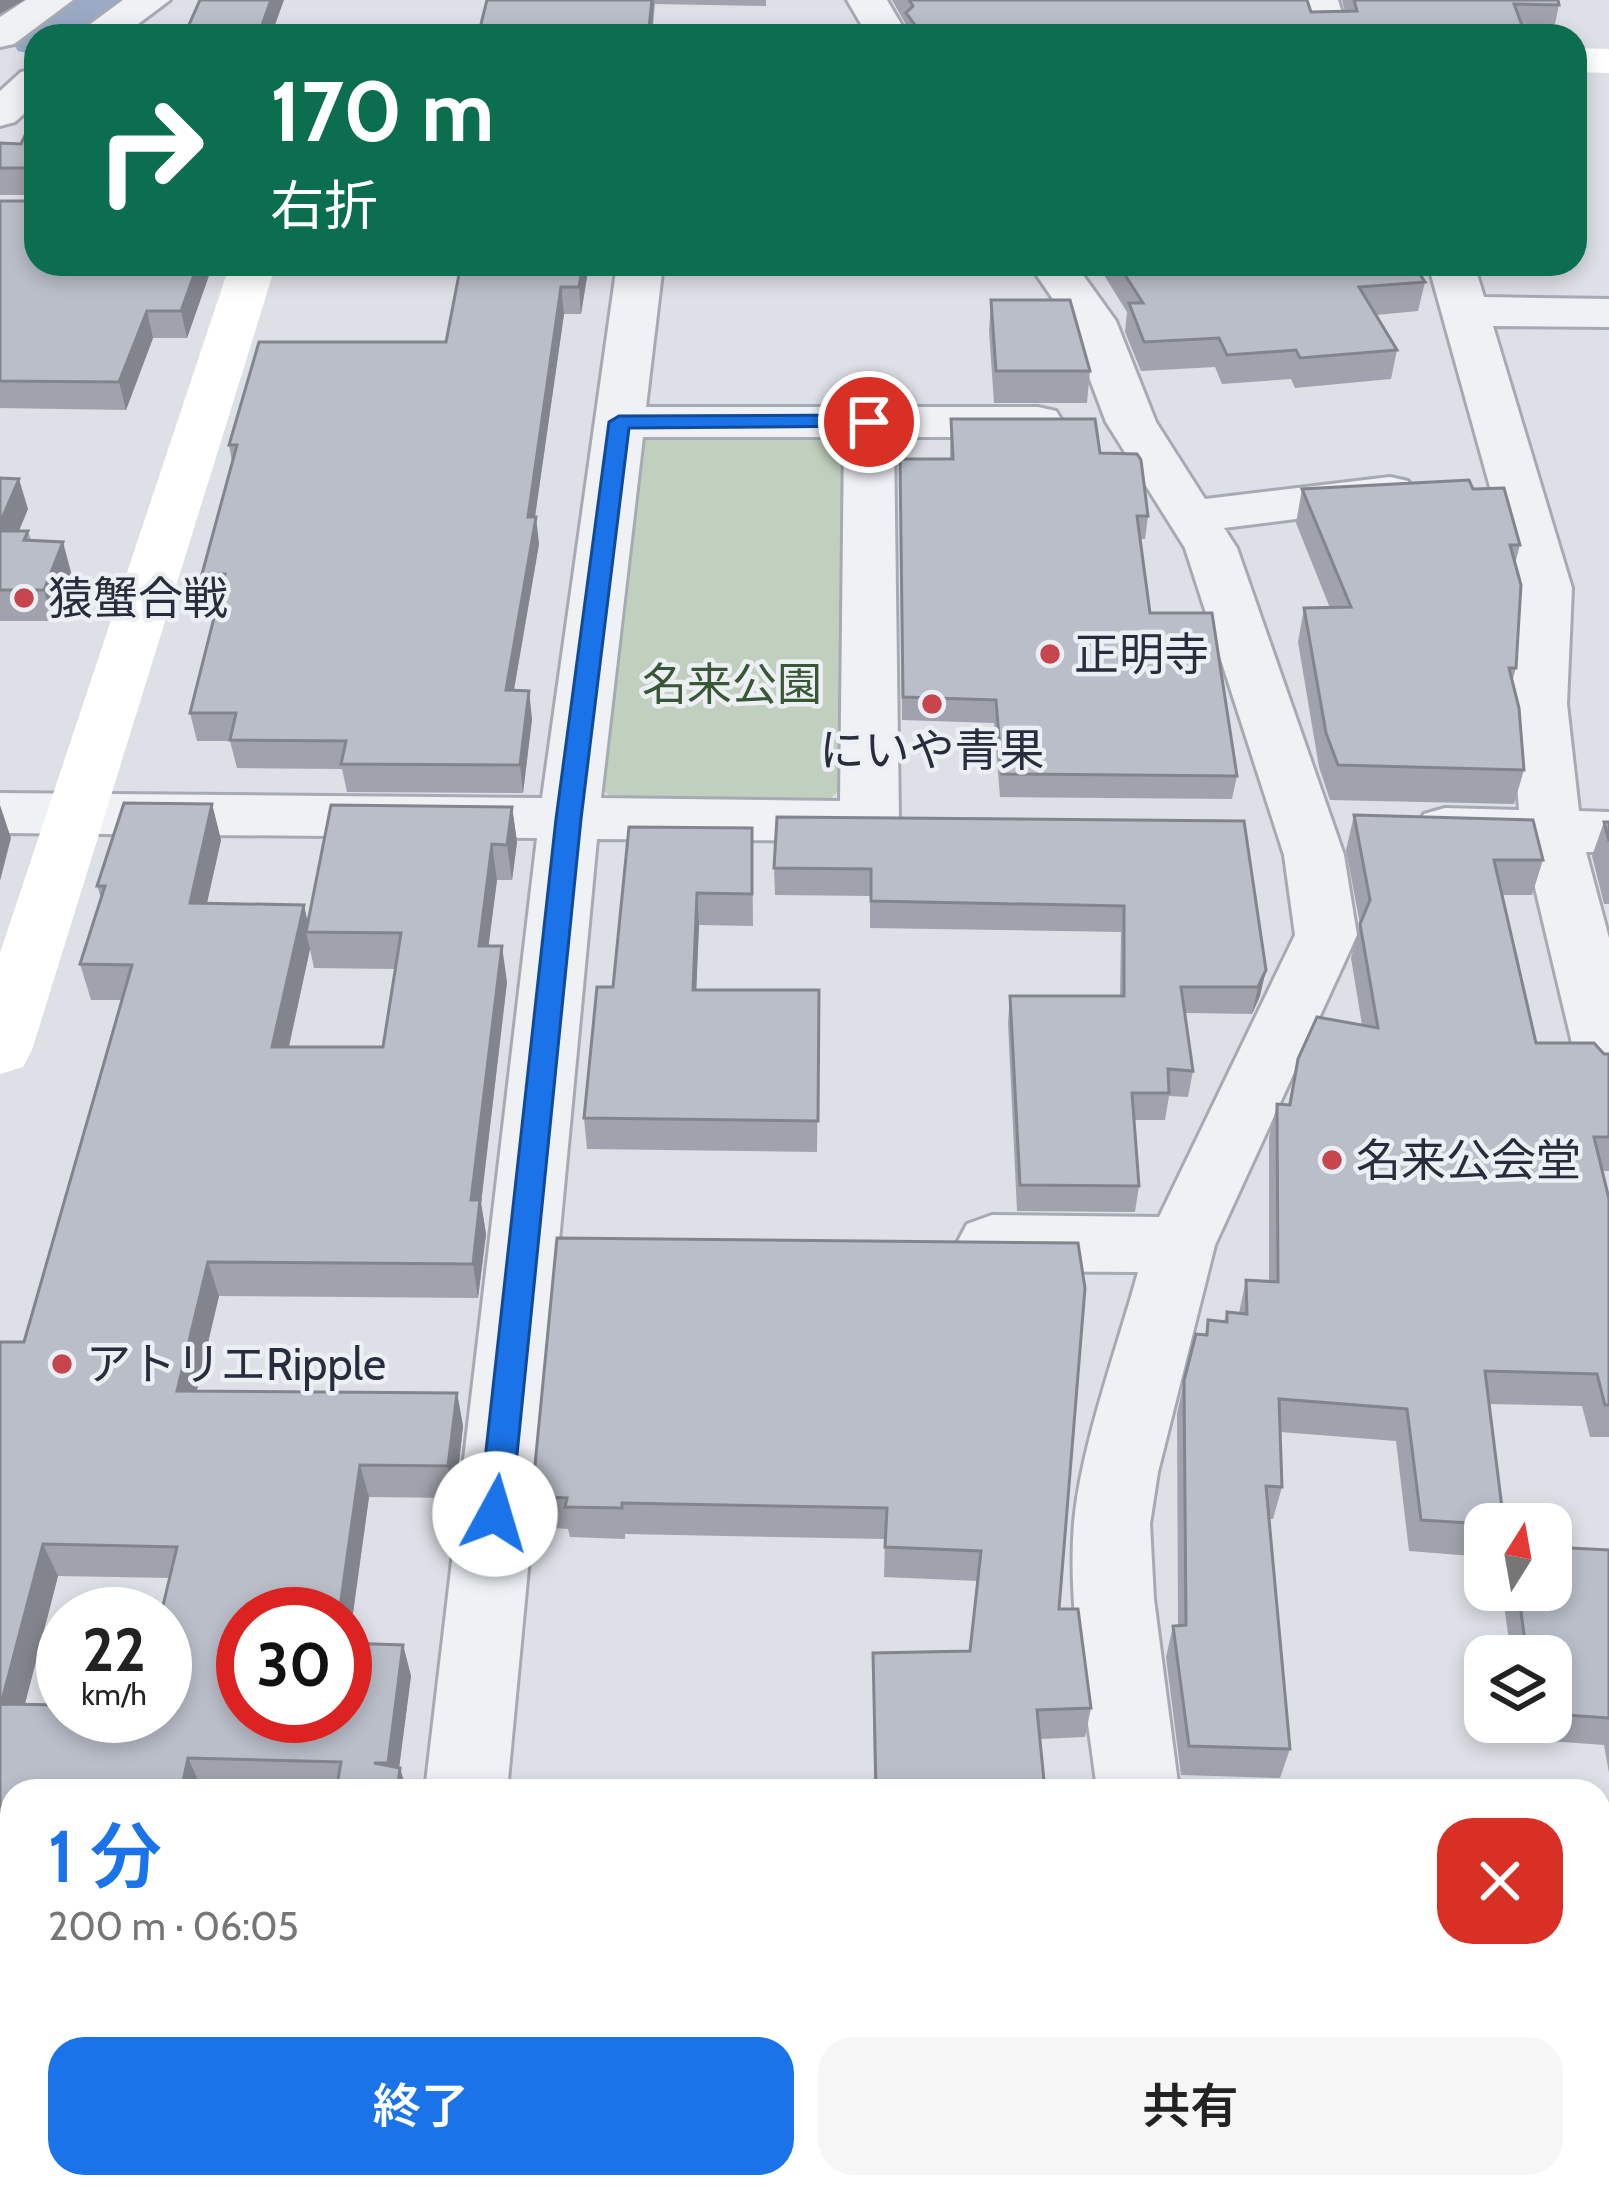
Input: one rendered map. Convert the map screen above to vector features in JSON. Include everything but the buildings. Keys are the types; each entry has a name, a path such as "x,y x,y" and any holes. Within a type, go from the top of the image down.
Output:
{"street":[{"path":"0,35 53,0"},
{"path":"113,24 150,0"},
{"path":"0,112 24,91"},
{"path":"0,1050 250,276"},
{"path":"467,1779 568,819 638,276"},
{"path":"1060,276 1092,321 1131,422 1211,548 1277,823 1315,855 1326,935 1180,1245 1112,1524 1115,1599 1137,1779"},
{"path":"1609,313 1458,287 1477,481 1545,588 1539,704 1551,832 1609,1060"},
{"path":"619,422 1131,422"},
{"path":"0,813 893,821 869,422"},
{"path":"1191,516 1477,481"},
{"path":"1277,823 1609,832"},
{"path":"524,1238 594,1239"},
{"path":"922,1242 1180,1245"}],"green space":[{"name":"名来公園","path":"663,429 836,431 856,444 853,778 822,806 618,804 600,787 638,440"}],"waterway":[{"path":"62,24 101,0"}],"place":[{"name":"猿蟹合戦","path":"24,598"},
{"name":"正明寺","path":"1050,654"},
{"name":"にいや青果","path":"932,704"},
{"name":"名来公会堂","path":"1332,1160"},
{"name":"アトリエRipple","path":"62,1364"}],"route":[{"path":"495,1514 568,819 619,422 869,422"}]}
